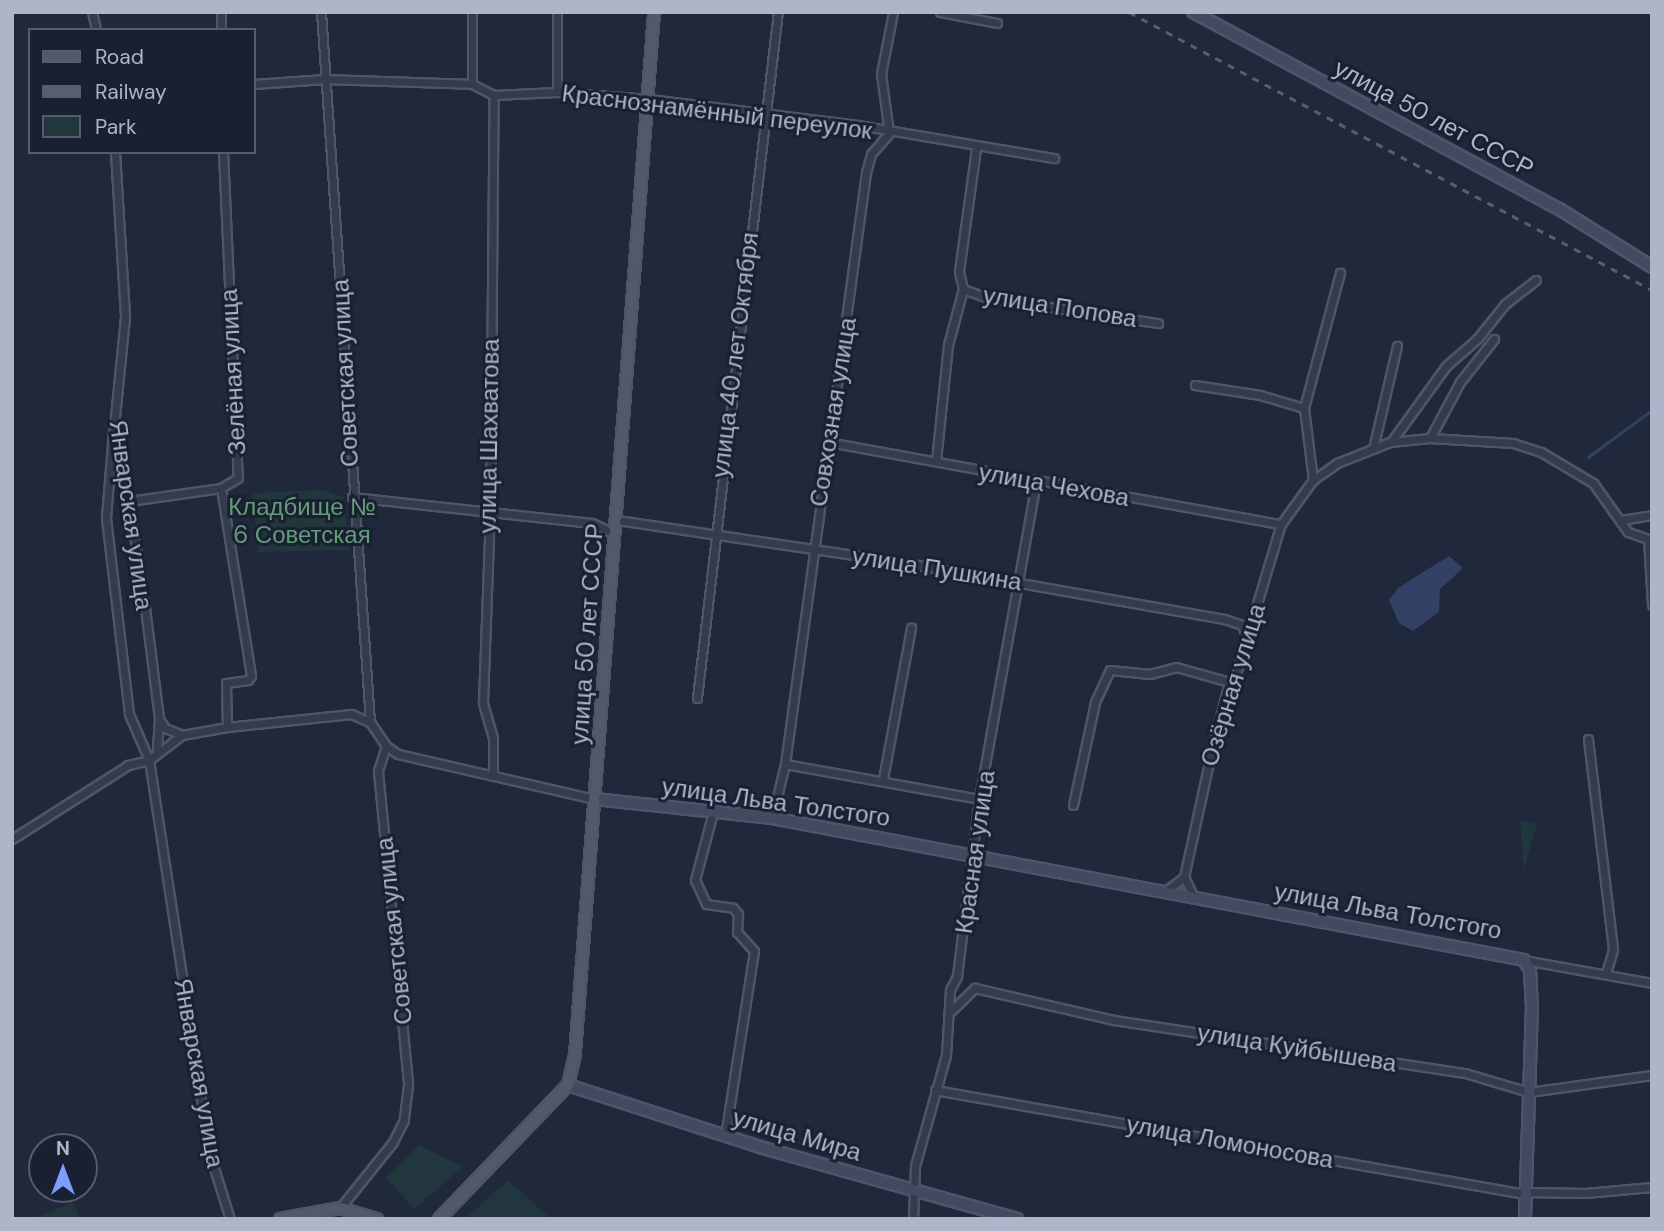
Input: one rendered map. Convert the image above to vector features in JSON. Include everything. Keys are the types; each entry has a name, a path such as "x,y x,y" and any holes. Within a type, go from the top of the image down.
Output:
{"main road":[{"name":"улица 50 лет СССР","path":"568,1085 578,1018 654,12"},
{"path":"439,1219 568,1085"},
{"path":"279,1219 340,1208 377,1219"},
{"path":"433,1219 447,1209"}],"street":[{"name":"Советская улица","path":"321,12 352,496 370,722 386,746 378,771 407,1058 407,1104 393,1142 340,1208"},
{"path":"472,12 472,83"},
{"path":"557,12 557,92"},
{"name":"улица 40 лет Октября","path":"696,698 778,12"},
{"path":"889,133 881,74 892,12"},
{"path":"940,12 997,23"},
{"name":"улица 50 лет СССР","path":"1193,12 1559,209 1652,267"},
{"name":"Краснознамённый переулок","path":"256,84 325,79 472,83 494,94 557,92 649,99 764,113 1054,158"},
{"name":"улица Шахватова","path":"493,776 493,738 483,702 490,512 494,94"},
{"name":"Совхозная улица","path":"772,818 785,764 812,548 866,173 872,154 889,133"},
{"path":"936,461 948,345 962,289 959,271 976,148"},
{"name":"Январская улица","path":"115,154 125,317 106,518 130,714 139,747 149,760 209,1152 230,1219"},
{"name":"Зелёная улица","path":"223,154 238,478 221,488 251,676 248,680 226,683 227,727"},
{"path":"1313,480 1304,408 1340,273"},
{"path":"1390,442 1446,366 1477,339 1506,304 1536,280"},
{"name":"улица Попова","path":"962,289 988,298 1158,323"},
{"path":"1430,438 1460,382 1494,339"},
{"path":"1373,449 1398,346"},
{"path":"1195,386 1259,395 1304,408"},
{"name":"Январская улица","path":"114,427 129,501 159,719 157,750"},
{"path":"1390,442 1430,438 1482,438 1541,452 1593,483 1628,531 1647,538 1652,605"},
{"name":"улица Чехова","path":"828,442 844,449 936,461 1036,482 1281,524"},
{"name":"Озёрная улица","path":"1184,877 1229,682 1235,677 1281,524 1313,480 1337,463 1390,442"},
{"name":"Красная улица","path":"913,1219 915,1166 946,1055 979,799 1036,482"},
{"path":"129,501 221,488"},
{"path":"352,496 592,523 615,534"},
{"path":"1621,520 1652,516"},
{"name":"улица Пушкина","path":"617,520 812,548 1224,620 1242,625 1247,639"},
{"path":"883,779 911,628"},
{"path":"1073,805 1095,702 1110,670 1150,674 1176,667 1229,682"},
{"path":"12,839 128,765 149,760 157,750 182,735 227,727 351,714 370,722"},
{"path":"159,719 165,728 182,735"},
{"path":"1588,739 1613,950 1606,973"},
{"name":"улица Льва Толстого","path":"386,746 398,754 595,799 772,818 1652,983"},
{"path":"785,764 883,779 979,799"},
{"path":"713,812 695,880 706,904 733,908 738,914 737,932 754,951 724,1136"},
{"path":"1163,893 1184,877 1194,898"},
{"path":"1524,960 1530,970 1532,1006 1525,1219"},
{"name":"улица Куйбышева","path":"951,1010 975,988 1114,1020 1504,1080 1529,1092"},
{"path":"1529,1092 1652,1075"},
{"name":"улица Мира","path":"568,1085 724,1136 1017,1219"},
{"name":"улица Ломоносова","path":"935,1090 1525,1193 1586,1193 1652,1187"}],"green space":[{"name":"Кладбище № 6 Советская","path":"324,490 343,497 350,550 258,552 253,493"},
{"path":"1520,820 1537,824 1524,870"},
{"path":"419,1145 463,1167 414,1209 386,1178"},
{"path":"508,1180 551,1219 465,1219"},
{"path":"73,1203 80,1219 33,1219"}],"water":[{"path":"1449,556 1463,568 1440,589 1439,612 1413,631 1399,623 1389,600 1398,588"}],"waterway":[{"path":"1588,457 1652,410"}],"railway":[{"path":"1129,12 1652,290"}]}
